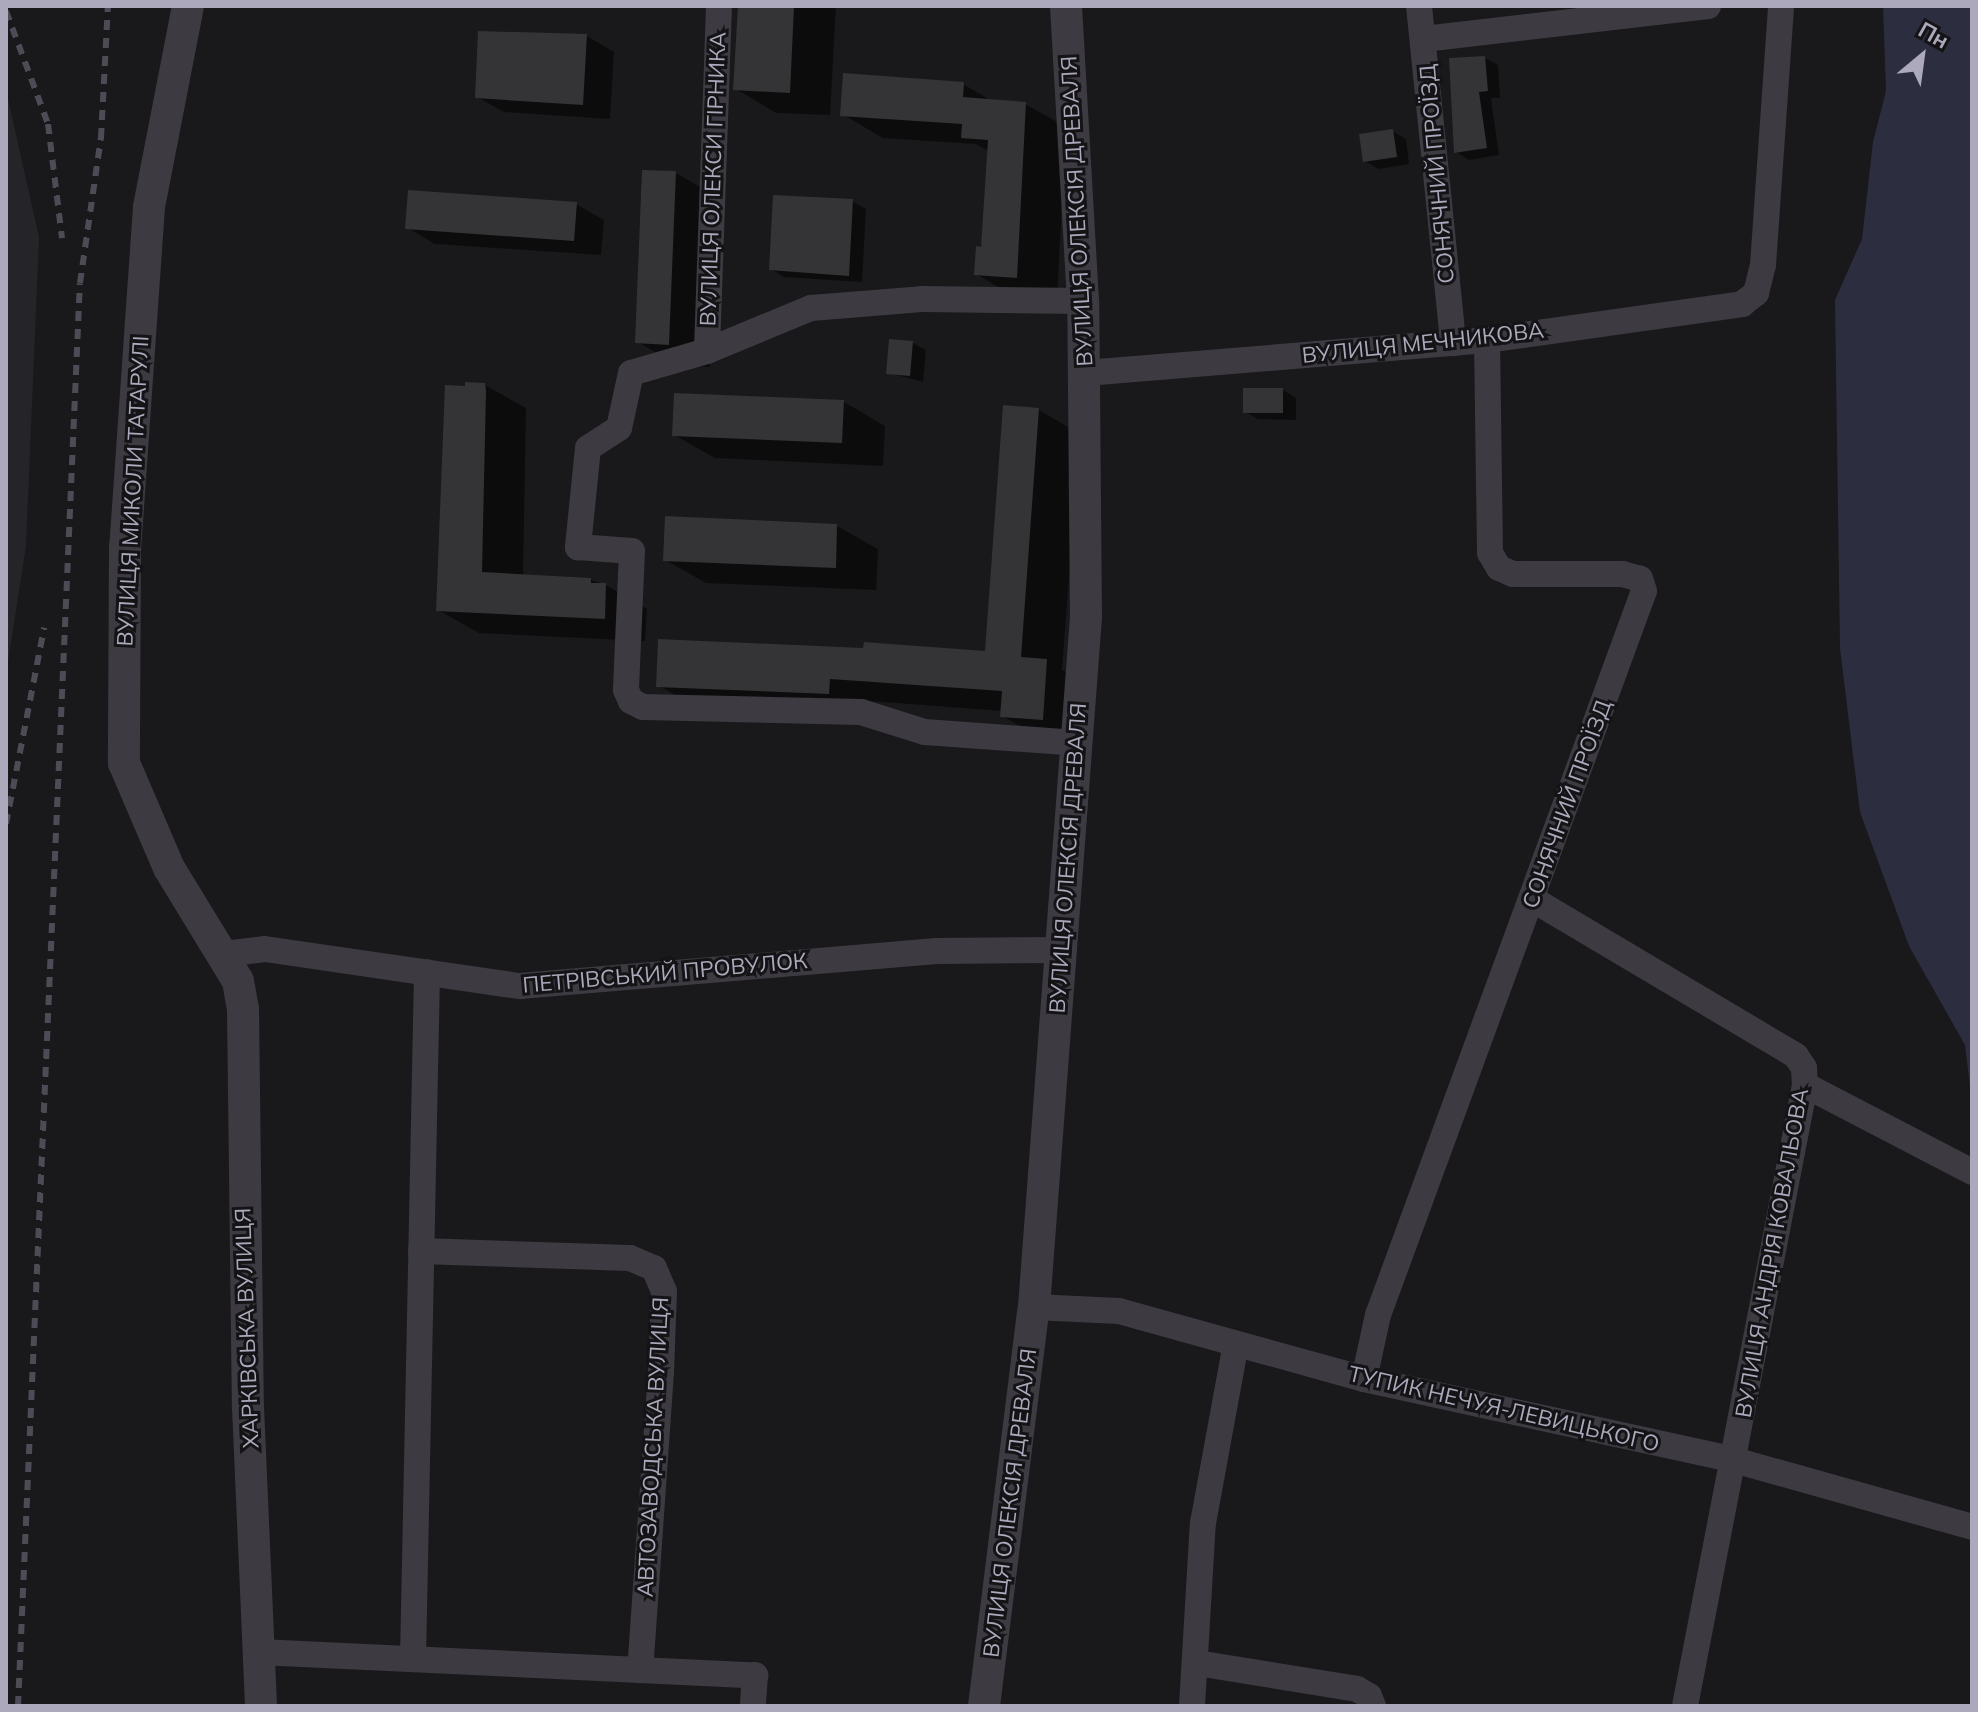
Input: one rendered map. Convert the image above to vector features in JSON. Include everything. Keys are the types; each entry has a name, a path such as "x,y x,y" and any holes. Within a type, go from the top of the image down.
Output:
{"street":[{"name":"ВУЛИЦЯ МИКОЛИ ТАТАРУЛІ","path":"188,6 149,207 125,546 124,763 141,811 169,868 223,954"},
{"name":"ВУЛИЦЯ ОЛЕКСИ ГІРНИКА","path":"719,6 707,351 811,308 922,299 1083,301"},
{"name":"ВУЛИЦЯ ОЛЕКСІЯ ДРЕВАЛЯ","path":"984,1706 1034,1307 1086,617 1086,373 1066,6"},
{"name":"СОНЯЧНИЙ ПРОЇЗД","path":"1419,6 1453,343"},
{"path":"1424,39 1708,6"},
{"name":"ВУЛИЦЯ МЕЧНИКОВА","path":"1086,373 1487,340 1742,304 1756,293 1764,252 1781,6"},
{"name":"СОНЯЧНИЙ ПРОЇЗД","path":"1364,1379 1378,1315 1644,591 1640,579 1622,574 1513,574 1499,568 1490,553 1487,340"},
{"path":"707,351 631,373 619,428 588,448 578,547 632,551 626,690 631,701 643,707 861,712 925,732 1077,743"},
{"name":"ВУЛИЦЯ АНДРІЯ КОВАЛЬОВА","path":"1532,899 1796,1056 1805,1085 1685,1706"},
{"name":"ПЕТРІВСЬКИЙ ПРОВУЛОК","path":"223,954 265,949 520,986 937,951 1062,950"},
{"name":"ХАРКІВСЬКА ВУЛИЦЯ","path":"223,954 238,981 243,1009 247,1376 261,1706"},
{"path":"413,1659 427,972"},
{"path":"1805,1085 1972,1172"},
{"name":"АВТОЗАВОДСЬКА ВУЛИЦЯ","path":"421,1251 630,1258 654,1268 664,1291 640,1670"},
{"name":"ТУПИК НЕЧУЯ-ЛЕВИЦЬКОГО","path":"1034,1307 1119,1311 1364,1379 1734,1460 1972,1527"},
{"path":"1192,1706 1197,1663 1203,1523 1236,1344"},
{"path":"259,1652 755,1675 753,1706"},
{"path":"1197,1663 1357,1689 1369,1696 1373,1706"}],"shaded area":[{"path":"6,90 39,237 26,546 6,675"}],"water":[{"path":"1883,6 1972,6 1972,1103 1965,1045 1909,946 1860,812 1840,648 1835,300 1862,239 1873,142 1886,91"}],"building":[{"path":"738,6 794,6 790,93 733,90"},
{"path":"478,31 587,34 583,105 475,98"},
{"path":"1485,56 1488,91 1479,92 1487,148 1454,153 1449,58"},
{"path":"843,73 964,82 963,97 1026,102 1017,278 974,275 976,246 981,247 988,140 961,138 962,124 840,116"},
{"path":"1393,129 1397,157 1363,162 1359,134"},
{"path":"642,170 676,171 669,345 635,343"},
{"path":"408,190 577,202 574,241 405,229"},
{"path":"773,195 853,199 849,276 769,270"},
{"path":"889,339 913,341 910,376 886,374"},
{"path":"465,382 485,383 486,391 482,572 591,578 591,583 606,583 605,619 436,611 445,385 465,386"},
{"path":"1243,388 1283,388 1283,413 1243,413"},
{"path":"674,393 844,400 842,443 672,436"},
{"path":"1003,405 1039,408 1021,657 1047,659 1043,720 1000,717 1002,691 830,679 829,694 656,687 658,639 863,648 864,642 985,651"},
{"path":"665,516 837,524 836,568 663,561"}],"railway":[{"path":"18,1706 80,283 101,138 108,6"},
{"path":"6,11 48,124 62,238"},
{"path":"6,824 44,628"}]}
